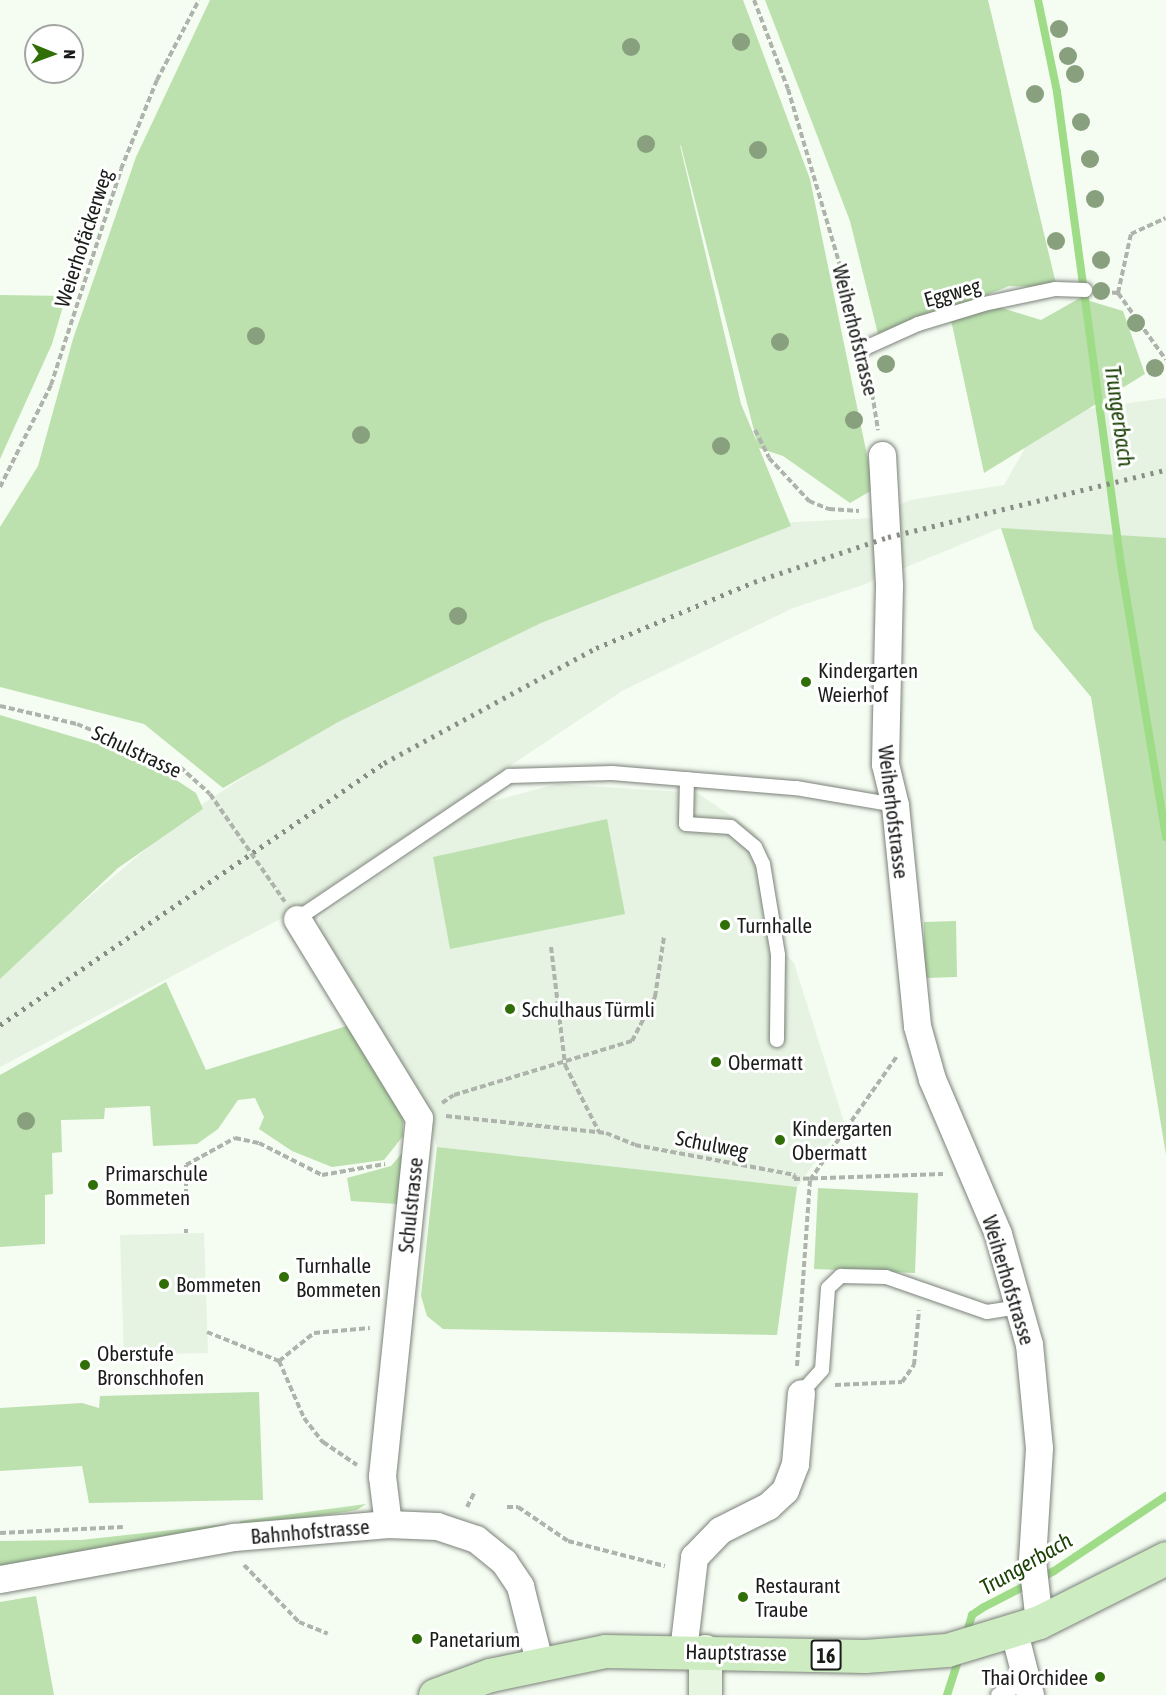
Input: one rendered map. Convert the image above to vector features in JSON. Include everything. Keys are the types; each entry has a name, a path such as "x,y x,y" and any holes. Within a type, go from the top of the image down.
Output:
{"main road":[{"name":"Hauptstrasse","path":"435,1695 540,1665 605,1652 694,1651 865,1656 959,1648 1028,1615 1166,1558"}],"street":[{"name":"Weiherhofstrasse","path":"882,455 889,586 884,721 885,764 895,805 918,1026 932,1079 973,1175 1020,1307 1037,1403 1027,1689"},
{"path":"291,910 422,1121"},
{"name":"Schulstrasse","path":"388,1524 382,1476 422,1121"},
{"path":"705,1695 694,1651 689,1572 694,1557 720,1530 768,1506 785,1490 795,1464 807,1387"},
{"name":"Bahnhofstrasse","path":"0,1579 234,1537 388,1524 437,1526 476,1539 504,1562 520,1586 540,1665"}],"lane":[{"name":"Eggweg","path":"865,348 918,324 1055,289 1085,290"},
{"path":"291,910 509,776 612,772 796,788 895,805"},
{"path":"687,779 686,824 731,827 755,847 763,864 778,955 777,1040"},
{"path":"807,1387 826,1356 833,1280 886,1277 987,1312 1020,1307"},
{"path":"998,1695 1027,1689"}],"path":[{"name":"Weierhofäckerweg","path":"0,487 51,385 121,169 157,80 199,0"},
{"name":"Weiherhofstrasse","path":"753,0 788,88 865,348 882,455"},
{"path":"1166,218 1131,234 1118,293 1166,360"},
{"path":"755,430 769,458 809,501 850,512 886,503"},
{"name":"Schulstrasse","path":"0,706 77,724 180,767 210,794 291,910"},
{"path":"186,1196 186,1165 235,1138 259,1143 322,1175 384,1165 422,1121 454,1095 565,1065 632,1041 655,997 664,937"},
{"path":"551,947 565,1065 599,1133"},
{"path":"918,1026 810,1180 796,1358 807,1387 902,1382 914,1365 924,1291"},
{"name":"Schulweg","path":"422,1121 599,1133 810,1180 897,1173 973,1175"},
{"path":"279,1361 314,1333 365,1327 397,1331"},
{"path":"207,1332 279,1361 304,1418 322,1442 382,1476"},
{"path":"466,1510 474,1493"},
{"path":"507,1507 518,1507 568,1541 689,1572"},
{"path":"234,1537 237,1557 299,1622 328,1634"}],"shaded area":[{"path":"1166,398 1166,548 1132,558 1001,528 860,586 793,608 622,691 284,917 0,1067 0,972 189,813 374,692 779,523 872,518 910,500 1004,485 1044,415"},
{"path":"557,784 697,793 755,832 770,862 781,950 794,963 844,1122 797,1187 437,1147 421,1094 318,936 321,917 482,804"},
{"name":"Bommeten","path":"204,1233 208,1353 124,1355 120,1235"}],"green space":[{"path":"210,0 743,0 810,179 874,489 850,503 783,456 759,448 791,526 541,623 340,721 223,788 144,724 0,687 0,527 38,466 73,339 136,157","holes":["681,146 757,442 741,404"]},
{"path":"765,0 988,0 1057,288 1009,286 879,338 850,221"},
{"path":"0,295 66,296 52,344 0,459"},
{"path":"1080,298 1123,311 1145,374 984,473 951,320 986,303 1041,320"},
{"path":"1001,528 1166,538 1166,1155 1091,697 1034,629"},
{"path":"0,715 141,757 196,793 203,809 118,868 0,979"},
{"path":"607,819 625,914 450,949 433,857"},
{"path":"956,921 957,977 924,978 924,922"},
{"path":"166,982 206,1070 353,1024 403,1113 403,1136 384,1160 332,1167 292,1151 259,1129 264,1117 255,1098 238,1100 218,1129 197,1144 153,1146 150,1106 105,1108 104,1119 61,1120 62,1152 52,1153 53,1194 45,1195 45,1244 0,1247 0,1075"},
{"path":"437,1147 797,1187 777,1335 443,1329 427,1316 421,1296"},
{"path":"403,1152 397,1204 351,1201 347,1178 391,1166"},
{"path":"818,1188 918,1193 915,1273 814,1269"},
{"path":"259,1392 263,1500 89,1503 82,1466 0,1471 0,1408 82,1403 99,1408 100,1396"},
{"path":"366,1504 357,1510 238,1529 240,1521"},
{"path":"226,1524 227,1530 0,1567 0,1541 81,1540"},
{"path":"36,1596 54,1695 0,1695 0,1602"}],"waterway":[{"name":"Trungerbach","path":"1038,0 1057,92 1121,565 1166,837"},
{"name":"Trungerbach","path":"966,1635 972,1615 1054,1571 1166,1496"},
{"name":"Trungerbach","path":"947,1695 960,1655"}],"railway":[{"path":"0,1025 384,763 596,648 754,582 888,537 1166,470"}],"place":[{"name":"Kindergarten Weierhof","path":"806,682"},
{"name":"Turnhalle","path":"725,925"},
{"name":"Schulhaus Türmli","path":"510,1009"},
{"name":"Obermatt","path":"716,1062"},
{"name":"Kindergarten Obermatt","path":"780,1140"},
{"name":"Primarschule Bommeten","path":"93,1185"},
{"name":"Turnhalle Bommeten","path":"284,1277"},
{"name":"Bommeten","path":"164,1284"},
{"name":"Oberstufe Bronschhofen","path":"85,1365"},
{"name":"Restaurant Traube","path":"743,1597"},
{"name":"Panetarium","path":"417,1639"},
{"name":"Thai Orchidee","path":"1100,1677"}]}
